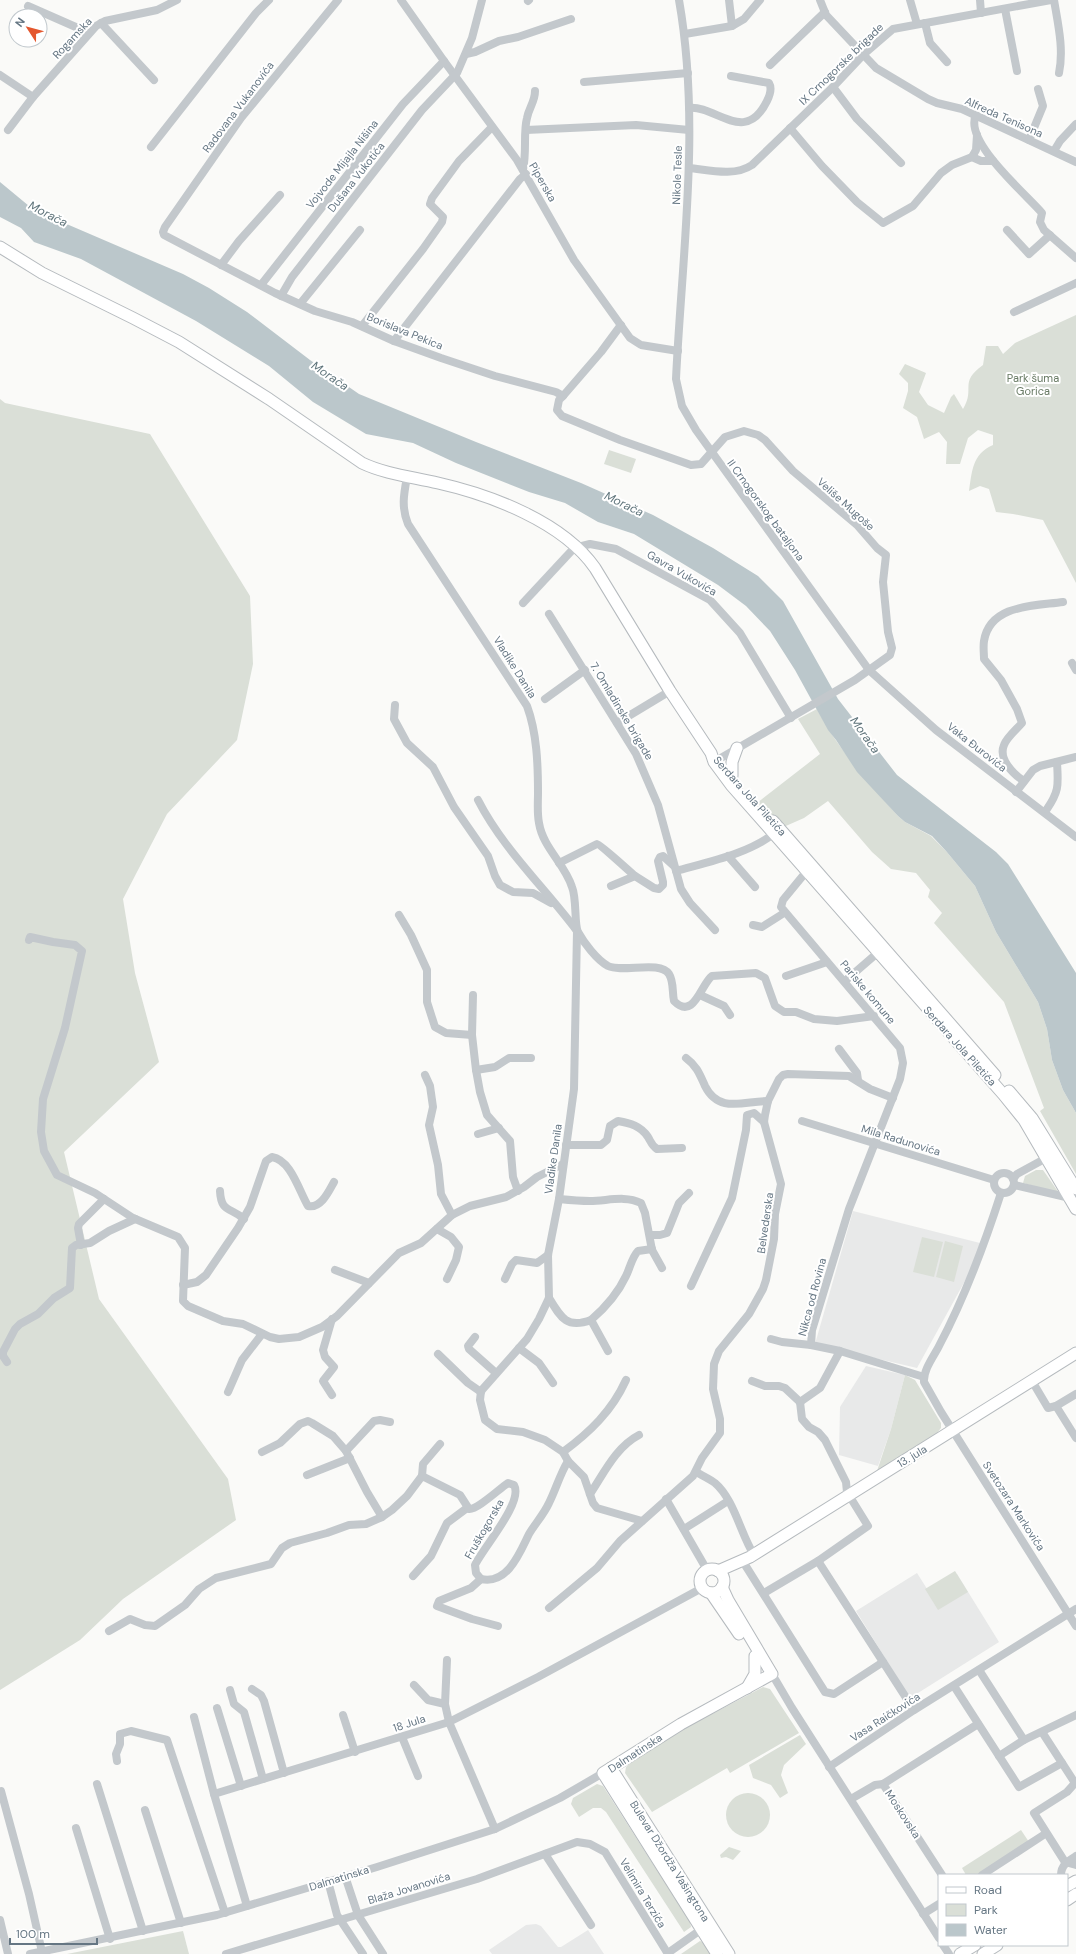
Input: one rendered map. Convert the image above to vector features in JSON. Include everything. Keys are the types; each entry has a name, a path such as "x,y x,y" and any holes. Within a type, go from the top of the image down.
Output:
{"main road":[{"name":"Serdara Jola Piletića","path":"0,247 44,274 179,342 269,399 357,461 407,477 460,489 519,511 552,528 577,547 598,572 670,691 714,758 880,950"},
{"path":"732,780 732,762 737,748"},
{"name":"Serdara Jola Piletića","path":"777,831 806,872 880,950 1021,1104 1073,1194 1076,1209"},
{"name":"13. jula","path":"747,1560 1076,1353"},
{"path":"747,1560 712,1571 701,1578 706,1590 772,1677"},
{"path":"706,1590 718,1592 747,1560"},
{"path":"712,1571 722,1575 723,1585 740,1621 772,1677"},
{"path":"746,1690 754,1676 755,1656"},
{"name":"Dalmatinska","path":"607,1771 675,1728 772,1677"},
{"name":"Bulevar Džordža Vašingtona","path":"607,1771 706,1927 729,1954"},
{"name":"Bulevar Džordža Vašingtona","path":"706,1927 717,1954"},
{"path":"960,1954 973,1946"},
{"path":"983,1954 995,1946"}],"street":[{"name":"Rogamska","path":"8,130 87,34 101,23 157,10 165,3 177,0"},
{"path":"151,148 256,13 269,0"},
{"name":"Radovana Vukanovića","path":"162,232 241,118 338,0"},
{"name":"Piperska","path":"402,0 444,61 524,171 574,260 630,338 637,344 678,351"},
{"name":"Dušana Vukotića","path":"280,296 292,277 422,110 455,76 466,54 482,0"},
{"name":"Nikole Tesle","path":"678,351 689,168 688,74 685,34 679,0"},
{"path":"729,0 732,26"},
{"path":"685,34 732,26 744,19 760,0"},
{"path":"770,65 825,12 820,0"},
{"path":"910,0 930,43 948,62"},
{"path":"980,0 981,13"},
{"path":"1053,0 1060,38 1061,64 1059,73"},
{"name":"IX Crnogorske brigade","path":"689,168 733,172 742,171 758,160 833,87 864,54 893,29 1053,0"},
{"path":"28,6 78,28 87,34"},
{"path":"1005,8 1017,71"},
{"name":"Alfreda Tenisona","path":"825,12 876,68 885,74 928,99 937,103 962,108 1076,162"},
{"path":"466,54 475,52 499,41 518,37 571,19"},
{"path":"101,23 154,80"},
{"name":"Vojvode Mijajla Nišina","path":"261,285 403,104 444,61"},
{"path":"584,82 688,74"},
{"path":"0,75 33,98"},
{"path":"689,108 700,108 716,116 736,122 752,119 757,115 768,100 770,88 769,83 731,76"},
{"path":"833,87 857,119 901,163"},
{"path":"1029,140 1043,106 1038,89"},
{"path":"394,341 520,179 524,171 527,118 535,101 535,91"},
{"path":"976,115 973,124 993,161 1042,213 1040,225 1076,258"},
{"path":"1054,151 1060,141 1076,124"},
{"path":"526,130 636,126 689,130"},
{"path":"362,326 423,249 442,222 443,217 430,204 432,198 459,162 492,127"},
{"path":"790,128 822,166 857,202 883,223 913,206 941,173 952,165 972,157 976,150 978,135"},
{"path":"972,157 981,161 993,161"},
{"path":"221,265 239,241 280,195"},
{"path":"300,304 360,230"},
{"path":"1007,230 1029,254 1050,235"},
{"name":"Borislava Pekica","path":"162,232 166,237 280,296 327,316 362,326 394,341 495,376 556,392 563,396"},
{"path":"1014,312 1076,283"},
{"path":"621,325 601,352 563,396 557,407 560,415 620,440 693,465 701,464 710,452"},
{"name":"II Crnogorskog bataljona","path":"678,351 676,379 679,398 688,418 710,452 870,670"},
{"name":"Veliše Mugoše","path":"710,452 725,437 735,433 744,431 758,435 765,440 793,471 857,525 877,548 886,555 883,573 883,589 888,632 892,651 887,658 870,670"},
{"name":"Vladike Danila","path":"407,477 403,508 408,524 527,706 531,717 535,742 539,824 545,842 572,886 575,896 578,931 574,1089 559,1199 548,1255 549,1298"},
{"name":"Gavra Vukovića","path":"577,547 590,544 616,549 710,600 740,633 793,716"},
{"path":"523,603 577,547"},
{"path":"1024,782 1016,776 1007,764 1002,752 1004,743 1022,723 1018,709 1001,680 984,659 984,640 993,622 1008,610 1063,602"},
{"name":"7. Omladinske brigade","path":"549,614 585,670 645,772 658,805 684,894 715,930"},
{"path":"545,699 585,670"},
{"path":"714,758 737,748 870,670"},
{"name":"Vaka Đurovića","path":"870,670 936,730 1076,837"},
{"path":"617,723 670,691"},
{"path":"396,704 394,719 408,744 433,767 454,807 488,856 500,885 513,892 533,893 562,910"},
{"path":"1016,792 1032,770 1040,766 1076,757"},
{"path":"1047,809 1057,794 1058,762"},
{"path":"478,800 484,813 520,860 562,910 597,958 608,966 621,969 657,968 666,971 671,979 674,1001 680,1005 690,1005 700,995 707,981 712,976 756,973 763,975 775,1006 784,1012 796,1012 814,1019 837,1021 874,1016"},
{"path":"559,863 597,844 600,844 611,856 635,876 654,888 659,889 663,885 663,882 658,861 659,858 663,856 666,857 676,869 728,856 761,842 777,831"},
{"path":"728,856 755,887"},
{"path":"753,925 762,927 784,913 781,907 783,900 806,872"},
{"path":"611,886 635,876"},
{"name":"Pariske komune","path":"784,913 845,981 900,1048 903,1070 874,1144"},
{"path":"399,915 411,935 427,970 427,1002 435,1027 446,1033 472,1035"},
{"path":"29,940 30,937 75,945 82,951 65,1028 43,1099 41,1111 41,1142 49,1163 57,1176 85,1188 135,1219 174,1235 182,1240 186,1248 183,1301 188,1306 223,1321 243,1324 262,1334 279,1339 299,1337 322,1327 399,1253 421,1244 452,1215 470,1206 506,1197 518,1191 537,1177 563,1164"},
{"path":"845,981 880,950"},
{"path":"786,976 828,962"},
{"path":"473,995 472,1035 476,1070 487,1115 510,1141 513,1178 518,1191"},
{"path":"700,995 724,1006 730,1015"},
{"path":"839,1049 856,1072 858,1080"},
{"path":"476,1070 495,1067 509,1058 531,1058"},
{"path":"686,1058 698,1070 709,1094 720,1102 738,1104 768,1101"},
{"name":"Belvederska","path":"696,1472 702,1458 720,1433 720,1419 713,1389 714,1364 720,1352 749,1314 758,1299 766,1280 772,1254 775,1214 781,1184 764,1122 768,1101 779,1079 785,1074 849,1076 858,1080 870,1089 893,1098"},
{"path":"425,1075 430,1086 433,1107 429,1125 438,1165 441,1194 452,1215"},
{"path":"691,1286 732,1198 746,1130 747,1115 754,1113 764,1122"},
{"path":"566,1145 601,1145 607,1140 610,1126 618,1120 628,1122 640,1128 648,1136 652,1145 657,1149 682,1148"},
{"name":"Mila Radunovića","path":"802,1121 994,1180"},
{"path":"478,1134 499,1128"},
{"name":"Nikca od Rovina","path":"874,1144 849,1209 812,1330 811,1344 840,1351 924,1378"},
{"path":"1001,1193 1009,1192 1017,1174 1050,1156"},
{"path":"183,1285 197,1282 206,1275 244,1219 258,1186 263,1166 266,1161 272,1157 282,1161 289,1170 308,1206 313,1207 318,1205 334,1182"},
{"path":"1001,1193 994,1186 994,1180 997,1176 1005,1173 1013,1182 1073,1194"},
{"path":"220,1191 220,1199 225,1208 244,1219"},
{"path":"650,1235 660,1236 666,1233 679,1203 689,1193"},
{"path":"924,1378 975,1270 1001,1193"},
{"path":"81,1245 78,1228 79,1224 104,1199"},
{"path":"559,1199 592,1201 620,1199 636,1201 643,1206 652,1249 662,1268"},
{"path":"7,1362 3,1356 3,1352 15,1329 20,1324 38,1314 54,1298 70,1288 72,1248 76,1245 90,1243 109,1231 135,1219"},
{"path":"437,1229 451,1237 459,1247 456,1260 447,1279"},
{"path":"642,1521 601,1510 593,1503 584,1477 568,1461 563,1452 545,1440 523,1432 497,1429 488,1423 482,1412 480,1392 519,1348 533,1329 549,1298 561,1316 570,1323 581,1324 591,1320 612,1299 625,1278 636,1253 640,1250 652,1249"},
{"path":"505,1279 512,1264 516,1260 537,1263 548,1255"},
{"path":"335,1270 369,1283"},
{"path":"332,1319 323,1350 325,1357 334,1367 323,1382 332,1395"},
{"path":"591,1320 608,1351"},
{"path":"228,1392 242,1360 262,1334"},
{"path":"475,1337 468,1346 469,1349 496,1373"},
{"path":"771,1339 782,1342 811,1344"},
{"path":"519,1348 539,1363 553,1383"},
{"path":"800,1402 820,1388 840,1351"},
{"path":"438,1354 468,1383 480,1392"},
{"name":"Svetozara Markovića","path":"924,1378 933,1399 1076,1626"},
{"path":"563,1452 586,1433 613,1406 626,1380"},
{"path":"752,1381 765,1386 779,1386 785,1388 800,1402 802,1418 809,1427 818,1432 825,1440 846,1482 849,1495 868,1526 818,1561 764,1593"},
{"path":"1032,1381 1048,1408 1056,1406 1076,1394"},
{"path":"1056,1406 1076,1438"},
{"path":"307,1475 348,1455 374,1421 380,1420 390,1422"},
{"path":"262,1452 280,1443 300,1424 308,1421 333,1436 348,1455 382,1517"},
{"path":"590,1494 620,1449 639,1435"},
{"path":"109,1631 130,1619 145,1625 155,1626 185,1604 206,1584 222,1575 238,1573 272,1564 282,1548 290,1543 328,1533 348,1525 366,1524 382,1517 407,1496 422,1476 424,1464 440,1444"},
{"path":"498,1626 472,1619 437,1606 439,1601 471,1588 481,1579 491,1580 498,1577 515,1562 548,1505 560,1475 568,1461"},
{"path":"549,1608 597,1568 615,1546 688,1481 696,1472 716,1484 723,1492 739,1519 744,1538 747,1560 764,1593 825,1692 834,1694 883,1662"},
{"path":"413,1576 432,1556 447,1523 467,1508 460,1495 422,1476"},
{"name":"Fruškogorska","path":"467,1508 476,1508 508,1483 512,1484 516,1488 514,1500 505,1519 482,1552 475,1565 476,1573 481,1579"},
{"path":"666,1499 684,1530 712,1571"},
{"path":"684,1530 728,1501"},
{"path":"818,1561 914,1710"},
{"name":"18 Jula","path":"214,1794 449,1722 706,1590"},
{"name":"Vasa Raičkovića","path":"829,1767 914,1710 1076,1609"},
{"path":"447,1660 445,1704 449,1722 495,1829"},
{"path":"978,1670 1024,1740"},
{"path":"772,1677 938,1936"},
{"path":"414,1685 428,1700 445,1704"},
{"path":"954,1686 1019,1787 1062,1763"},
{"path":"252,1689 261,1695 264,1701 284,1772"},
{"path":"230,1690 234,1704 244,1712 263,1779"},
{"path":"217,1708 241,1786"},
{"path":"344,1715 355,1752"},
{"path":"999,1756 1024,1740 1076,1715"},
{"path":"194,1717 214,1794 247,1906"},
{"path":"883,1784 978,1724"},
{"path":"117,1761 116,1754 120,1744 120,1734 131,1731 167,1740 225,1912"},
{"path":"1042,1732 1075,1782 1067,1792 1034,1813 1065,1862 1076,1865"},
{"path":"402,1737 418,1776"},
{"name":"Dalmatinska","path":"30,1954 110,1939 225,1912 495,1829 560,1798 607,1771"},
{"path":"97,1784 143,1931"},
{"name":"Moskovska","path":"851,1799 875,1785 883,1784 941,1874"},
{"path":"1,1791 29,1894 42,1952"},
{"path":"145,1810 181,1923"},
{"path":"76,1828 110,1939"},
{"path":"984,1874 1046,1834"},
{"name":"Blaža Jovanovića","path":"226,1954 243,1952 477,1879 578,1842 596,1846"},
{"name":"Velimira Terzića","path":"596,1846 605,1852 620,1874 643,1915 668,1953"},
{"path":"546,1854 591,1925"},
{"path":"1061,1874 1061,1870 1065,1862 1076,1856"},
{"path":"345,1876 358,1915 383,1954"},
{"path":"328,1881 340,1921 363,1954"},
{"path":"923,1914 938,1905"},
{"path":"0,1920 8,1954"},
{"path":"668,1953 706,1927"}],"shaded area":[{"path":"853,1211 980,1243 977,1259 917,1368 815,1344"},
{"path":"866,1366 905,1375 891,1429 878,1466 839,1455 840,1407"},
{"path":"917,1573 929,1592 957,1574 999,1642 910,1698 856,1611"},
{"path":"536,1924 541,1926 558,1947 561,1947 588,1930 604,1954 492,1954 489,1950 526,1925"}],"green space":[{"name":"Park šuma Gorica","path":"1076,315 1076,583 1043,520 996,512 989,489 980,486 969,491 974,464 981,453 993,445 993,435 978,430 968,438 960,464 946,464 947,442 939,432 924,439 917,417 903,408 908,391 908,383 899,374 905,364 926,373 919,392 928,405 944,413 951,397 954,394 963,409 967,402 969,381 975,371 983,365 986,346 998,346 1003,354 1015,343"},
{"path":"0,399 5,403 150,434 250,596 253,664 237,740 167,814 123,899 135,973 159,1062 64,1152 99,1299 228,1479 236,1520 123,1599 80,1640 0,1690"},
{"path":"609,450 636,459 631,473 604,464"},
{"path":"817,709 834,738 865,778 898,816 905,822 931,836 946,851 975,886 996,932 1038,1002 1047,1029 1052,1060 1063,1090 1076,1113 1076,1174 1040,1111 1044,1108 1004,1002 934,923 942,913 928,897 930,890 916,873 891,869 872,852 828,801 804,818 779,829 757,803 820,754 798,719"},
{"path":"1036,1170 1043,1170 1059,1193 1023,1183 1025,1176"},
{"path":"922,1237 943,1242 934,1277 913,1272"},
{"path":"945,1241 963,1246 954,1282 936,1277"},
{"path":"905,1375 915,1380 941,1423 941,1428 937,1433 877,1471 891,1429"},
{"path":"955,1571 968,1592 938,1610 925,1589"},
{"path":"763,1687 770,1689 799,1733 730,1773 727,1768 652,1812 625,1773 626,1767 634,1760 699,1719 714,1713"},
{"path":"800,1735 806,1744 784,1765 781,1775 788,1793 780,1798 771,1785 753,1778 749,1765"},
{"path":"597,1784 603,1786 690,1922 691,1927 684,1932 606,1812 601,1808 593,1808 579,1817 571,1804 573,1798"},
{"path":"744,1793 752,1793 757,1794 764,1799 769,1806 769,1824 764,1831 757,1836 744,1837 736,1834 729,1827 726,1819 726,1811 729,1803 736,1796"},
{"path":"1021,1830 1029,1842 979,1874 965,1874 962,1868"},
{"path":"729,1847 741,1851 733,1860 726,1857 721,1858 720,1855"},
{"path":"183,1931 189,1954 67,1954"},
{"path":"700,1941 707,1944 714,1954 681,1954"}],"water":[{"name":"Morača","path":"0,182 29,206 41,213 183,274 209,288 247,312 310,360 359,394 581,483 653,515 713,548 758,576 783,601 838,699 897,775 996,852 1008,864 1076,973 1076,1113 1063,1090 1052,1060 1047,1029 1038,1002 996,932 975,886 932,836 905,822 857,772 828,730 795,670 770,631 746,606 718,585 634,534 598,522 565,503 529,492 456,463 413,443 366,434 313,402 269,366 196,321 81,259 34,242 21,228 0,217"}]}
